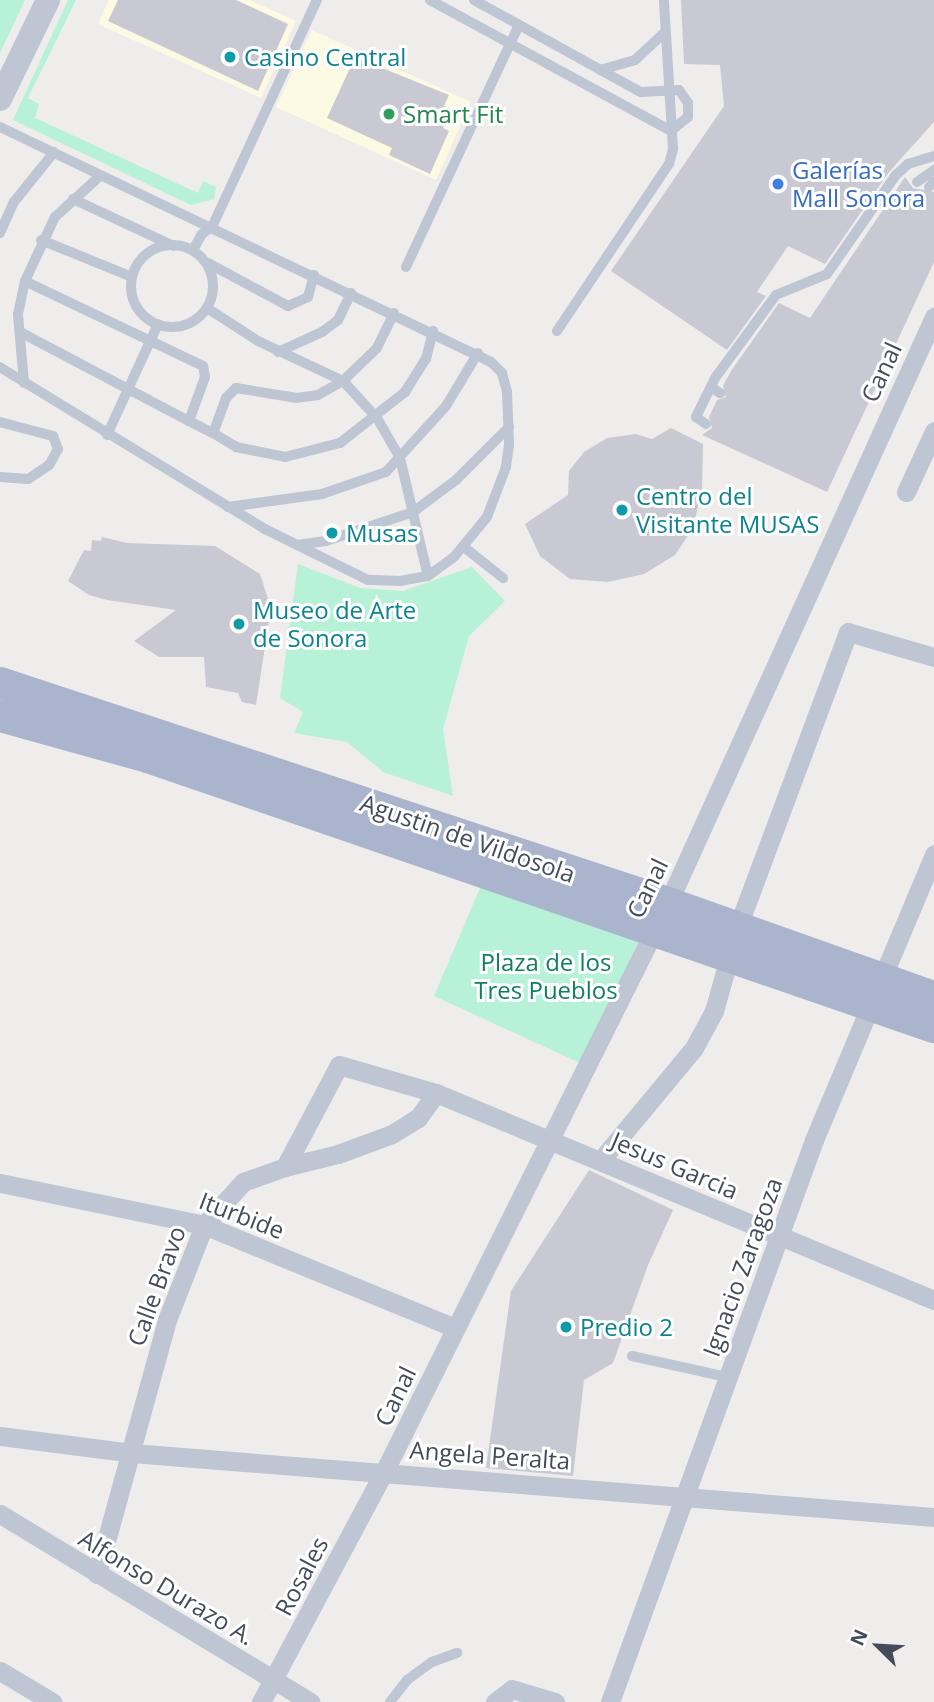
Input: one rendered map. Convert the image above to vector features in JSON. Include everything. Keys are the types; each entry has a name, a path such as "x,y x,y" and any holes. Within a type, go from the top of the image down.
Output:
{"main road":[{"name":"Agustin de Vildosola","path":"0,683 876,992 934,1027"},
{"name":"Agustin de Vildosola","path":"0,716 149,757 662,916"},
{"name":"Agustin de Vildosola","path":"876,992 934,997"}],"street":[{"path":"0,99 48,0"},
{"name":"Canal","path":"384,1472 662,916 934,317"},
{"path":"906,492 934,431"},
{"path":"601,1160 694,1048 714,1011 734,942 848,632 934,657"},
{"name":"Ignacio Zaragoza","path":"610,1702 683,1495 780,1235 934,854"},
{"name":"Jesus Garcia","path":"285,1167 339,1065 436,1093 934,1300"},
{"path":"285,1167 338,1154 392,1134 418,1118 436,1093"},
{"name":"Calle Bravo","path":"97,1574 167,1320 204,1225 243,1182 285,1167"},
{"name":"Iturbide","path":"0,1183 204,1225 455,1328"},
{"name":"Angela Peralta","path":"0,1436 132,1453 934,1517"},
{"name":"Rosales","path":"261,1702 384,1472"},
{"name":"Alfonso Durazo A.","path":"0,1514 310,1702"},
{"path":"0,1671 52,1702"},
{"path":"500,1696 555,1702"}],"lane":[{"path":"193,250 202,234 212,227 317,0"},
{"path":"430,0 671,131"},
{"path":"474,0 641,92 668,87 684,93 689,110 684,124 671,131"},
{"path":"556,331 669,164 671,131 664,0"},
{"path":"406,267 508,42 519,25"},
{"path":"600,70 635,60 666,32"},
{"path":"0,127 478,353 502,373 509,427 499,491 475,537 428,576 368,580 228,507 2,370"},
{"path":"0,233 14,202 54,152"},
{"path":"706,424 696,416 710,387 740,351 776,295 827,274 895,176 908,164 934,156"},
{"path":"917,182 934,170"},
{"path":"24,383 19,299 25,281 41,240 73,199 101,175"},
{"path":"73,199 174,246 193,250 208,263 288,306 308,297 314,275"},
{"path":"41,240 132,276"},
{"path":"174,246 145,256 132,276 136,308 158,324 175,328 188,325 207,308 213,281 208,263"},
{"path":"25,281 206,371 189,421"},
{"path":"278,352 322,332 338,320 351,293"},
{"path":"207,308 278,352 343,381 377,418 400,458 428,576"},
{"path":"213,433 226,398 236,388 297,398 318,395 343,381 377,348 394,313"},
{"path":"107,435 158,324"},
{"path":"20,332 236,447 285,457 340,443 377,418 416,378 433,331"},
{"path":"228,507 322,494 386,472 446,406 478,353"},
{"path":"710,387 720,393"},
{"path":"0,422 52,436 58,449 49,465 28,479 0,477"},
{"path":"297,545 326,541 413,512 456,480 509,427"},
{"path":"464,547 503,578"},
{"path":"632,1356 727,1377"},
{"path":"390,1702 407,1681 432,1662 457,1653"}],"shaded area":[{"name":"Casino Central","path":"109,0 250,0 296,21 261,98 98,24"},
{"path":"312,30 471,102 436,180 276,107"}],"green space":[{"path":"0,0 25,0 0,53"},
{"path":"68,0 76,0 28,98 39,104 35,118 198,193 203,181 216,187 214,199 191,205 13,120"},
{"path":"298,564 360,588 403,591 472,567 505,601 469,636 443,729 453,796 383,772 347,742 294,733 303,712 280,698"},
{"name":"Plaza de los Tres Pueblos","path":"483,881 639,940 580,1063 434,996"}],"building":[{"name":"Casino Central","path":"118,0 236,0 288,24 258,91 108,21"},
{"name":"Galerías Mall Sonora","path":"681,0 934,0 934,122 889,172 825,264 788,246 757,292 766,296 727,350 611,271 724,106 720,65 684,64"},
{"name":"Smart Fit","path":"355,57 449,95 444,106 452,109 443,128 449,131 430,174 389,155 392,148 327,118"},
{"path":"905,177 913,188 934,192 934,262 827,492 702,435 712,428 709,417 717,400 726,397 723,386 731,371 779,303 810,318"},
{"name":"Centro del Visitante MUSAS","path":"671,428 703,444 702,490 693,528 675,555 644,574 608,582 570,579 540,556 525,524 568,495 569,471 584,452 607,438 636,434 652,439"},
{"name":"Museo de Arte de Sonora","path":"102,537 127,543 215,546 260,574 271,608 256,705 242,702 238,693 206,687 204,657 159,657 134,641 176,610 107,600 89,595 68,581 84,550 91,551 92,540 101,541"},
{"name":"Predio 2","path":"589,1170 673,1210 648,1265 613,1363 584,1380 573,1476 486,1468 511,1291"}],"place":[{"name":"Casino Central","path":"230,57"},
{"name":"Smart Fit","path":"389,114"},
{"name":"Galerías Mall Sonora","path":"778,184"},
{"name":"Centro del Visitante MUSAS","path":"622,510"},
{"name":"Musas","path":"332,533"},
{"name":"Museo de Arte de Sonora","path":"239,624"},
{"name":"Predio 2","path":"566,1327"}]}
